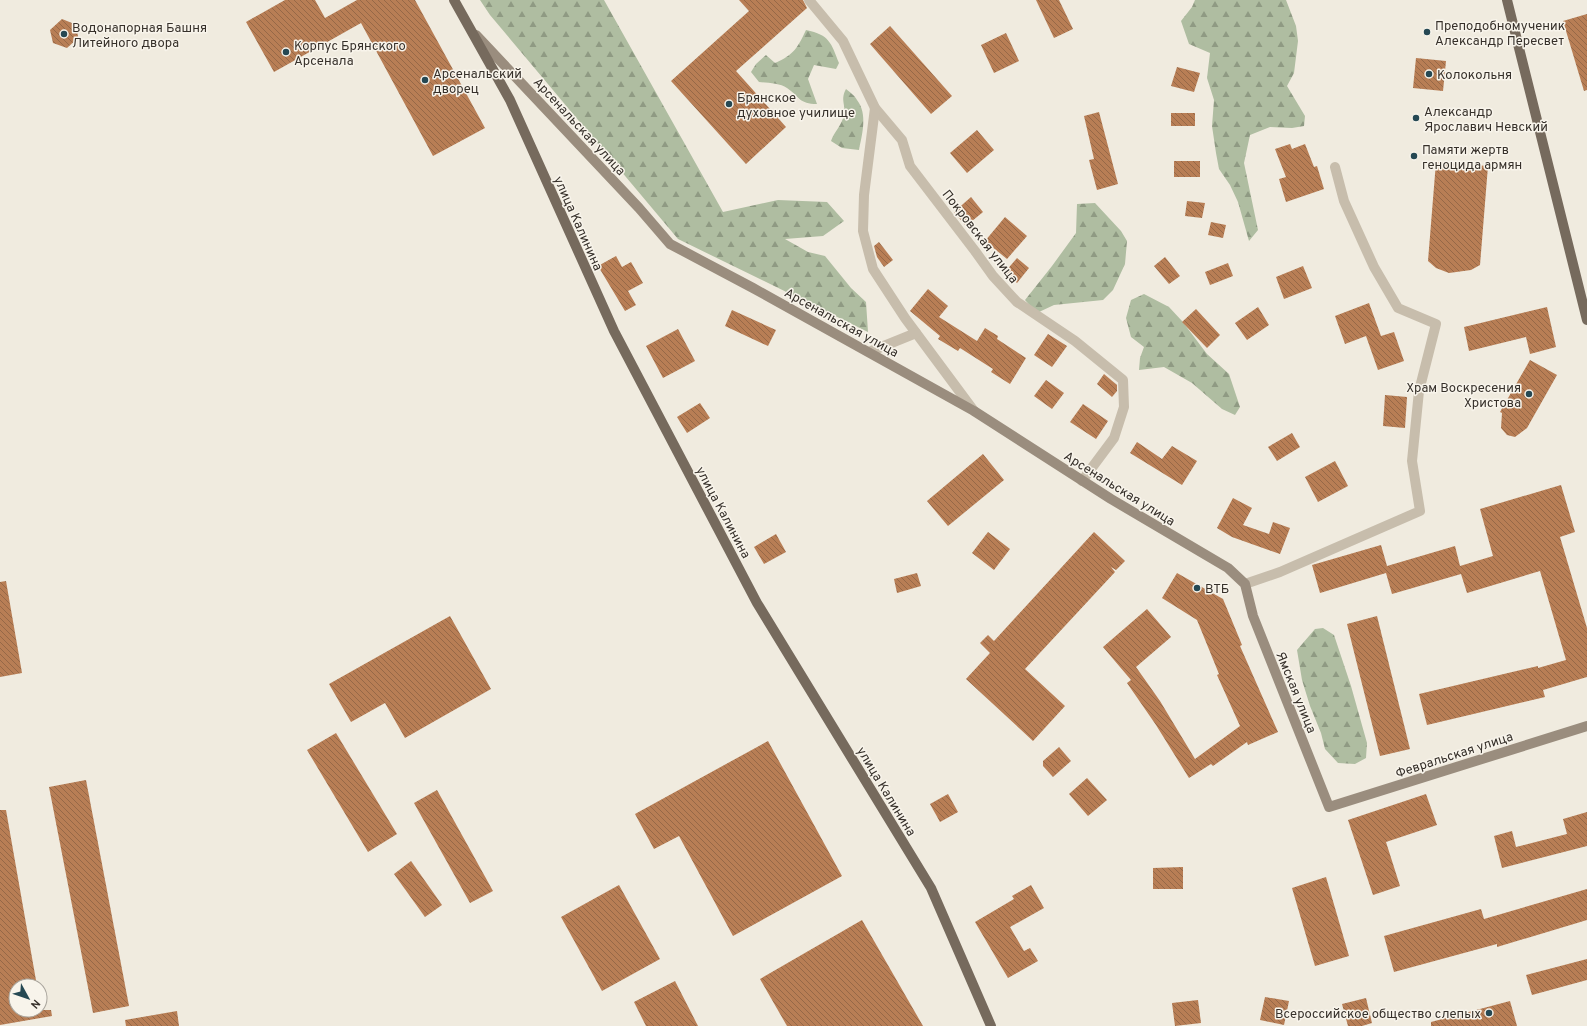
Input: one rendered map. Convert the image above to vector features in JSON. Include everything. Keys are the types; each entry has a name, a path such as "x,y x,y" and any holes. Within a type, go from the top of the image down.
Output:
{"main road":[{"name":"улица Калинина","path":"454,0 510,100 614,331 757,603 932,888 991,1026"},
{"path":"1507,0 1587,320"}],"street":[{"name":"Покровская улица","path":"809,0 843,41 875,108 902,140 910,166 975,251 992,276 1017,302 1074,341 1123,380 1124,407 1114,438 1082,481"},
{"name":"Арсенальская улица","path":"470,29 639,208 670,244 974,411 1111,499 1228,568 1245,584"},
{"path":"875,108 864,195 863,231 873,269 916,333 974,411"},
{"path":"1245,584 1280,572 1420,511 1412,461 1419,391 1436,324 1398,308 1374,267 1347,208 1335,168"},
{"path":"869,352 916,333"},
{"name":"Ямская улица","path":"1245,584 1253,616 1329,808"},
{"name":"Февральская улица","path":"1329,808 1587,726"}],"green space":[{"path":"480,0 604,0 723,212 778,200 827,202 844,221 823,236 785,239 808,252 825,256 851,288 866,302 868,332 678,239 490,15"},
{"path":"1195,0 1286,0 1296,26 1298,41 1294,73 1287,86 1305,116 1304,126 1292,128 1270,127 1250,135 1244,163 1258,230 1249,241 1238,202 1230,185 1219,169 1212,126 1214,100 1207,78 1210,53 1189,44 1181,21 1192,7"},
{"path":"806,30 825,37 834,50 839,63 836,69 814,65 808,79 817,104 811,104 803,101 781,85 759,82 751,72 756,64 766,55 775,63 791,54 798,46"},
{"path":"846,89 856,99 862,112 862,138 859,150 842,148 831,141 843,119 843,96"},
{"path":"1095,203 1121,231 1127,241 1125,264 1113,290 1103,300 1054,305 1039,312 1033,309 1025,300 1076,233 1077,204"},
{"path":"1144,294 1169,307 1182,321 1207,354 1229,374 1240,407 1235,415 1222,409 1192,383 1164,367 1139,370 1140,358 1144,347 1131,337 1126,318 1131,300"},
{"path":"1323,628 1334,635 1351,686 1367,743 1366,758 1355,764 1338,763 1325,749 1321,733 1310,706 1302,680 1297,650 1315,629"}],"building":[{"path":"285,0 315,0 325,18 357,0 415,0 485,128 433,156 361,23 274,72 246,22"},
{"name":"Брянское духовное училище","path":"739,0 803,0 807,8 736,71 786,127 746,164 671,81 749,11"},
{"path":"1036,0 1059,0 1073,29 1054,38"},
{"path":"1587,14 1587,90 1584,91 1563,21"},
{"name":"Водонапорная Башня Литейного двора","path":"62,19 77,25 78,38 67,48 53,43 50,30"},
{"path":"890,26 952,96 931,114 870,44"},
{"path":"1006,33 1019,61 994,73 981,45"},
{"name":"Колокольня","path":"1416,58 1446,61 1443,91 1413,88"},
{"path":"1177,67 1200,73 1194,92 1171,86"},
{"path":"1099,112 1118,184 1097,190 1089,160 1094,159 1084,116"},
{"path":"1171,113 1195,113 1195,126 1171,126"},
{"path":"977,130 994,150 967,173 950,153"},
{"path":"1290,144 1292,149 1305,144 1314,167 1317,166 1324,189 1286,202 1279,179 1286,177 1275,149"},
{"path":"1174,161 1200,161 1200,177 1174,177"},
{"path":"1436,162 1488,166 1480,265 1471,270 1449,273 1436,268 1428,261"},
{"path":"971,197 983,212 966,226 954,212"},
{"path":"1187,201 1205,203 1202,218 1185,216"},
{"path":"1005,217 1027,236 1007,259 985,241"},
{"path":"1211,222 1226,225 1223,238 1208,235"},
{"path":"879,242 893,260 884,267 877,257 874,246"},
{"path":"616,256 622,267 631,262 643,283 628,291 636,305 625,311 598,266"},
{"path":"1165,257 1180,276 1169,284 1154,266"},
{"path":"1017,258 1029,268 1017,283 1005,272"},
{"path":"1228,263 1233,276 1210,285 1205,272"},
{"path":"1303,266 1312,288 1284,299 1276,277"},
{"path":"928,289 948,306 939,317 977,341 985,328 998,336 997,339 1026,358 1010,384 991,372 993,369 960,348 958,351 938,339 940,336 910,311"},
{"path":"1369,303 1381,336 1394,332 1404,361 1378,370 1366,336 1345,344 1335,316"},
{"path":"1258,307 1269,325 1247,340 1235,323"},
{"path":"1547,307 1556,347 1530,354 1526,337 1469,351 1464,327"},
{"path":"1196,309 1220,335 1207,348 1182,322"},
{"path":"732,310 776,330 768,346 725,326"},
{"path":"678,329 695,361 663,378 646,346"},
{"path":"1048,334 1067,346 1052,367 1034,355"},
{"name":"Храм Воскресения Христова","path":"1530,360 1557,375 1527,428 1515,437 1507,435 1501,428 1502,413 1500,412"},
{"path":"1104,374 1117,385 1117,391 1112,397 1097,384"},
{"path":"1046,380 1064,393 1052,409 1034,396"},
{"path":"1385,395 1407,397 1405,428 1383,426"},
{"path":"700,403 710,418 687,433 677,417"},
{"path":"1083,404 1108,421 1096,439 1070,422"},
{"path":"1292,433 1300,447 1277,461 1268,447"},
{"path":"1137,442 1162,459 1172,446 1197,461 1182,485 1130,453"},
{"path":"983,454 1004,480 948,526 927,501"},
{"path":"1335,461 1348,486 1318,502 1305,477"},
{"path":"1561,485 1575,532 1560,537 1587,628 1587,677 1543,690 1545,697 1427,725 1419,694 1538,666 1538,668 1566,660 1540,571 1467,593 1461,574 1392,594 1386,573 1320,593 1312,565 1381,545 1387,566 1455,546 1460,566 1493,556 1480,509"},
{"path":"1233,498 1252,508 1243,525 1269,534 1273,522 1290,528 1280,554 1232,537 1217,528"},
{"path":"988,532 1010,549 994,570 972,553"},
{"path":"1094,532 1125,561 1116,570 1111,567 1115,572 1025,669 1065,706 1033,741 966,679 990,653 980,643 988,635 994,641"},
{"path":"776,534 786,552 764,564 754,547"},
{"path":"917,573 921,586 897,593 894,579"},
{"path":"1177,573 1223,599 1242,645 1240,646 1278,732 1248,745 1247,742 1213,766 1211,764 1189,778 1156,725 1127,683 1131,680 1103,647 1147,609 1171,637 1136,667 1160,701 1195,759 1240,726 1217,675 1219,674 1197,620 1162,598"},
{"path":"6,581 22,673 0,677 0,582"},
{"path":"450,616 491,689 405,738 385,703 351,722 329,684"},
{"path":"1377,616 1410,749 1380,756 1347,624"},
{"path":"336,733 397,834 368,852 307,750"},
{"path":"768,741 842,876 733,936 679,836 654,849 635,814"},
{"path":"1059,747 1071,761 1053,777 1043,766 1043,761"},
{"path":"1087,778 1107,800 1088,816 1069,794"},
{"path":"86,780 129,1006 93,1013 49,787"},
{"path":"437,790 493,891 470,903 414,803"},
{"path":"948,794 958,812 940,822 930,804"},
{"path":"1426,794 1437,825 1386,842 1400,886 1373,895 1348,820"},
{"path":"0,810 6,810 36,978 8,978 8,1018 40,1018 0,1025"},
{"path":"1587,812 1587,846 1502,868 1494,836 1512,831 1516,847 1567,834 1563,819"},
{"path":"411,861 442,905 425,917 394,874"},
{"path":"1183,867 1183,889 1153,889 1153,868"},
{"path":"1326,877 1349,956 1315,966 1292,888"},
{"path":"619,885 660,959 602,991 561,917"},
{"path":"1031,885 1044,908 1010,927 1024,951 1030,948 1038,961 1008,978 975,922 1014,899 1012,896"},
{"path":"1587,889 1587,920 1497,947 1497,944 1394,972 1384,936 1481,909 1484,919"},
{"path":"862,920 923,1026 787,1026 760,979"},
{"path":"1587,959 1587,980 1532,995 1526,975"},
{"path":"675,981 698,1026 646,1026 634,1002"},
{"path":"1265,997 1289,1001 1284,1025 1260,1020"},
{"path":"1366,998 1372,1023 1362,1026 1348,1026 1342,1004"},
{"path":"1198,1000 1201,1023 1175,1026 1172,1003"},
{"name":"Всероссийское общество слепых","path":"1510,1001 1517,1026 1431,1026 1431,1022"},
{"path":"48,1010 51,1010 52,1016 48,1017"},
{"path":"177,1011 179,1026 126,1026 125,1020"}],"place":[{"name":"Преподобномученик Александр Пересвет","path":"1427,32"},
{"name":"Водонапорная Башня Литейного двора","path":"64,34"},
{"name":"Корпус Брянского Арсенала","path":"286,52"},
{"name":"Колокольня","path":"1429,74"},
{"name":"Арсенальский дворец","path":"425,80"},
{"name":"Брянское духовное училище","path":"729,104"},
{"name":"Александр Ярославич Невский","path":"1416,118"},
{"name":"Памяти жертв геноцида армян","path":"1414,156"},
{"name":"Храм Воскресения Христова","path":"1529,394"},
{"name":"ВТБ","path":"1197,588"},
{"name":"Всероссийское общество слепых","path":"1489,1013"}]}
